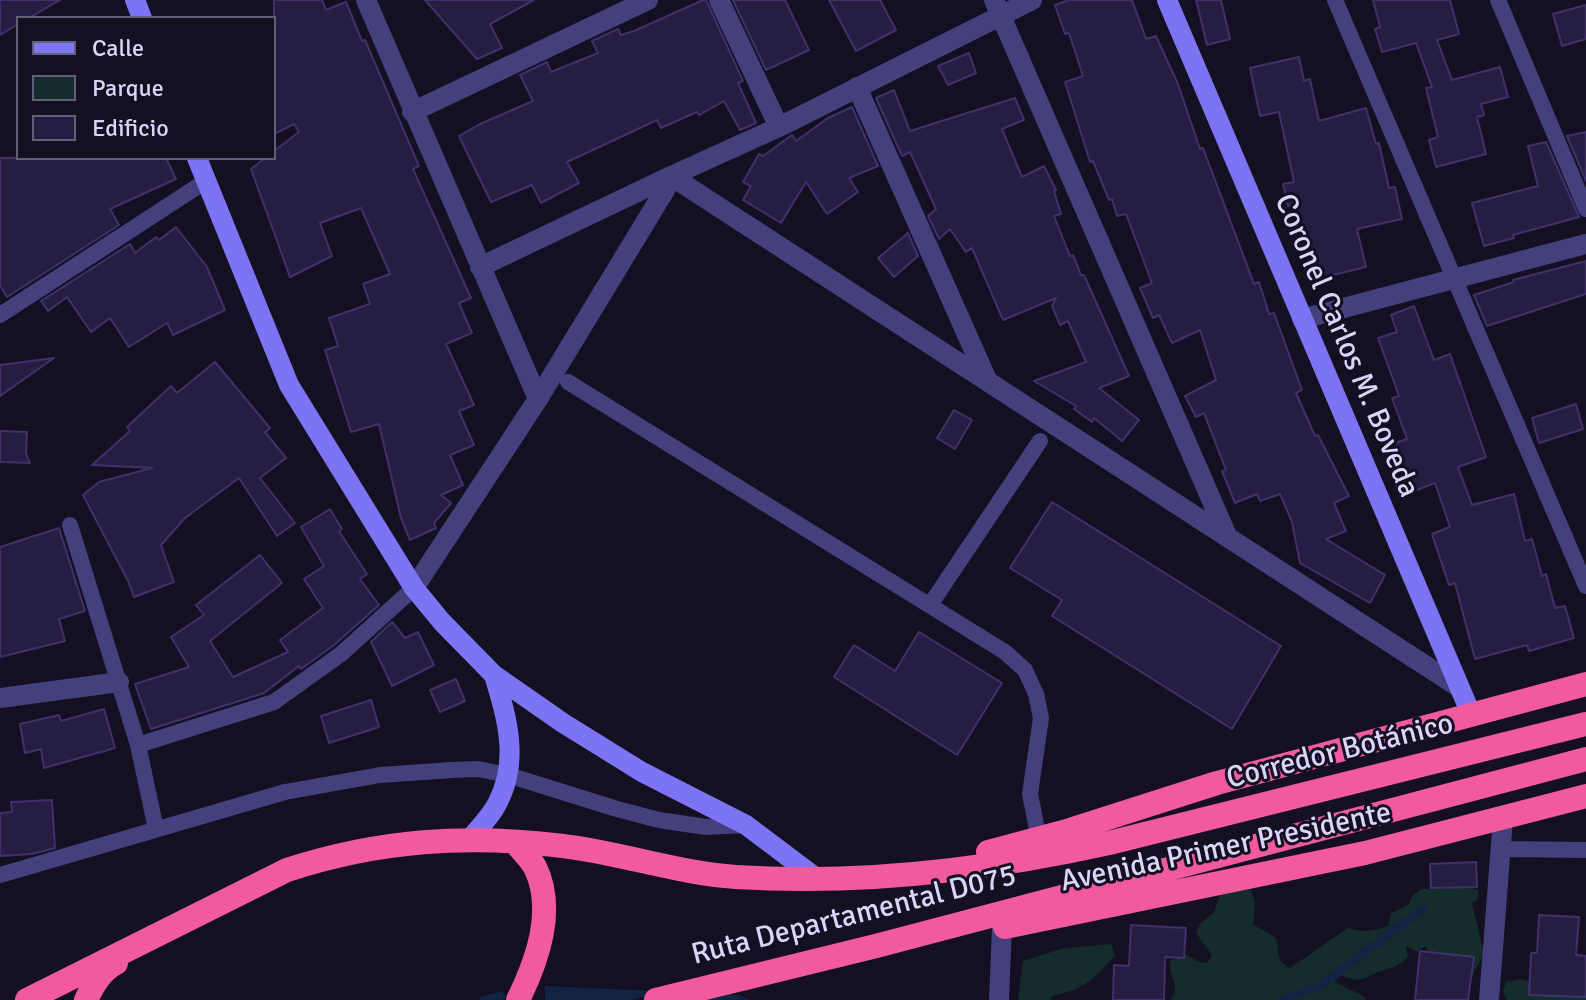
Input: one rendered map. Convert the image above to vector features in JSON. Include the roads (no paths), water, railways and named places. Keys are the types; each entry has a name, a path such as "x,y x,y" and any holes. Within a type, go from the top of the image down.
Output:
{"highway":[{"name":"Avenida Primer Presidente","path":"850,879 1003,849 1217,783 1586,684"},
{"name":"Corredor Botánico","path":"1109,843 1586,724"},
{"name":"Ruta Departamental D075","path":"656,1000 876,946 1586,759"},
{"name":"Avenida Primer Presidente","path":"876,946 1002,927 1365,853 1586,796"},
{"name":"Ruta Departamental D075","path":"27,1000 287,870 331,856 389,844 470,839 563,846 732,877 819,880 974,868 1042,858 1109,843"},
{"path":"515,842 535,867 544,916 541,941 518,1000"},
{"path":"86,1000 94,983 106,969 240,892"}],"street":[{"path":"366,0 538,399"},
{"path":"412,112 648,0"},
{"path":"719,0 779,127"},
{"path":"480,267 779,127 997,8 1032,0"},
{"name":"Coronel Carlos M. Boveda","path":"1167,0 1471,714"},
{"path":"997,8 1228,538"},
{"path":"857,87 988,382"},
{"path":"198,160 289,385 414,588 494,675 642,772 746,825 819,880"},
{"path":"671,176 1457,686"},
{"path":"414,588 538,399 671,176"},
{"path":"1302,319 1586,244"},
{"path":"470,839 497,805 508,775 511,750 508,728 494,675"},
{"path":"0,698 119,682"},
{"path":"1489,1000 1503,818"},
{"path":"999,1000 1002,927"}],"lane":[{"path":"1335,0 1586,586"},
{"path":"1498,0 1586,209"},
{"path":"0,315 206,181"},
{"path":"568,382 1005,652 1025,670 1036,694 1041,718 1030,794 1039,839"},
{"path":"930,605 1040,441"},
{"path":"70,525 138,745 156,829"},
{"path":"138,745 274,702 341,654 414,588"},
{"path":"0,875 285,792 380,775 478,769 659,820 706,827 746,825"},
{"path":"1499,849 1586,850"}],"water":[{"path":"545,986 739,995 750,1000 659,1000 642,997 630,1000 545,1000"}],"waterway":[{"path":"1282,1000 1320,986 1423,909"},
{"path":"484,1000 501,996"}]}
